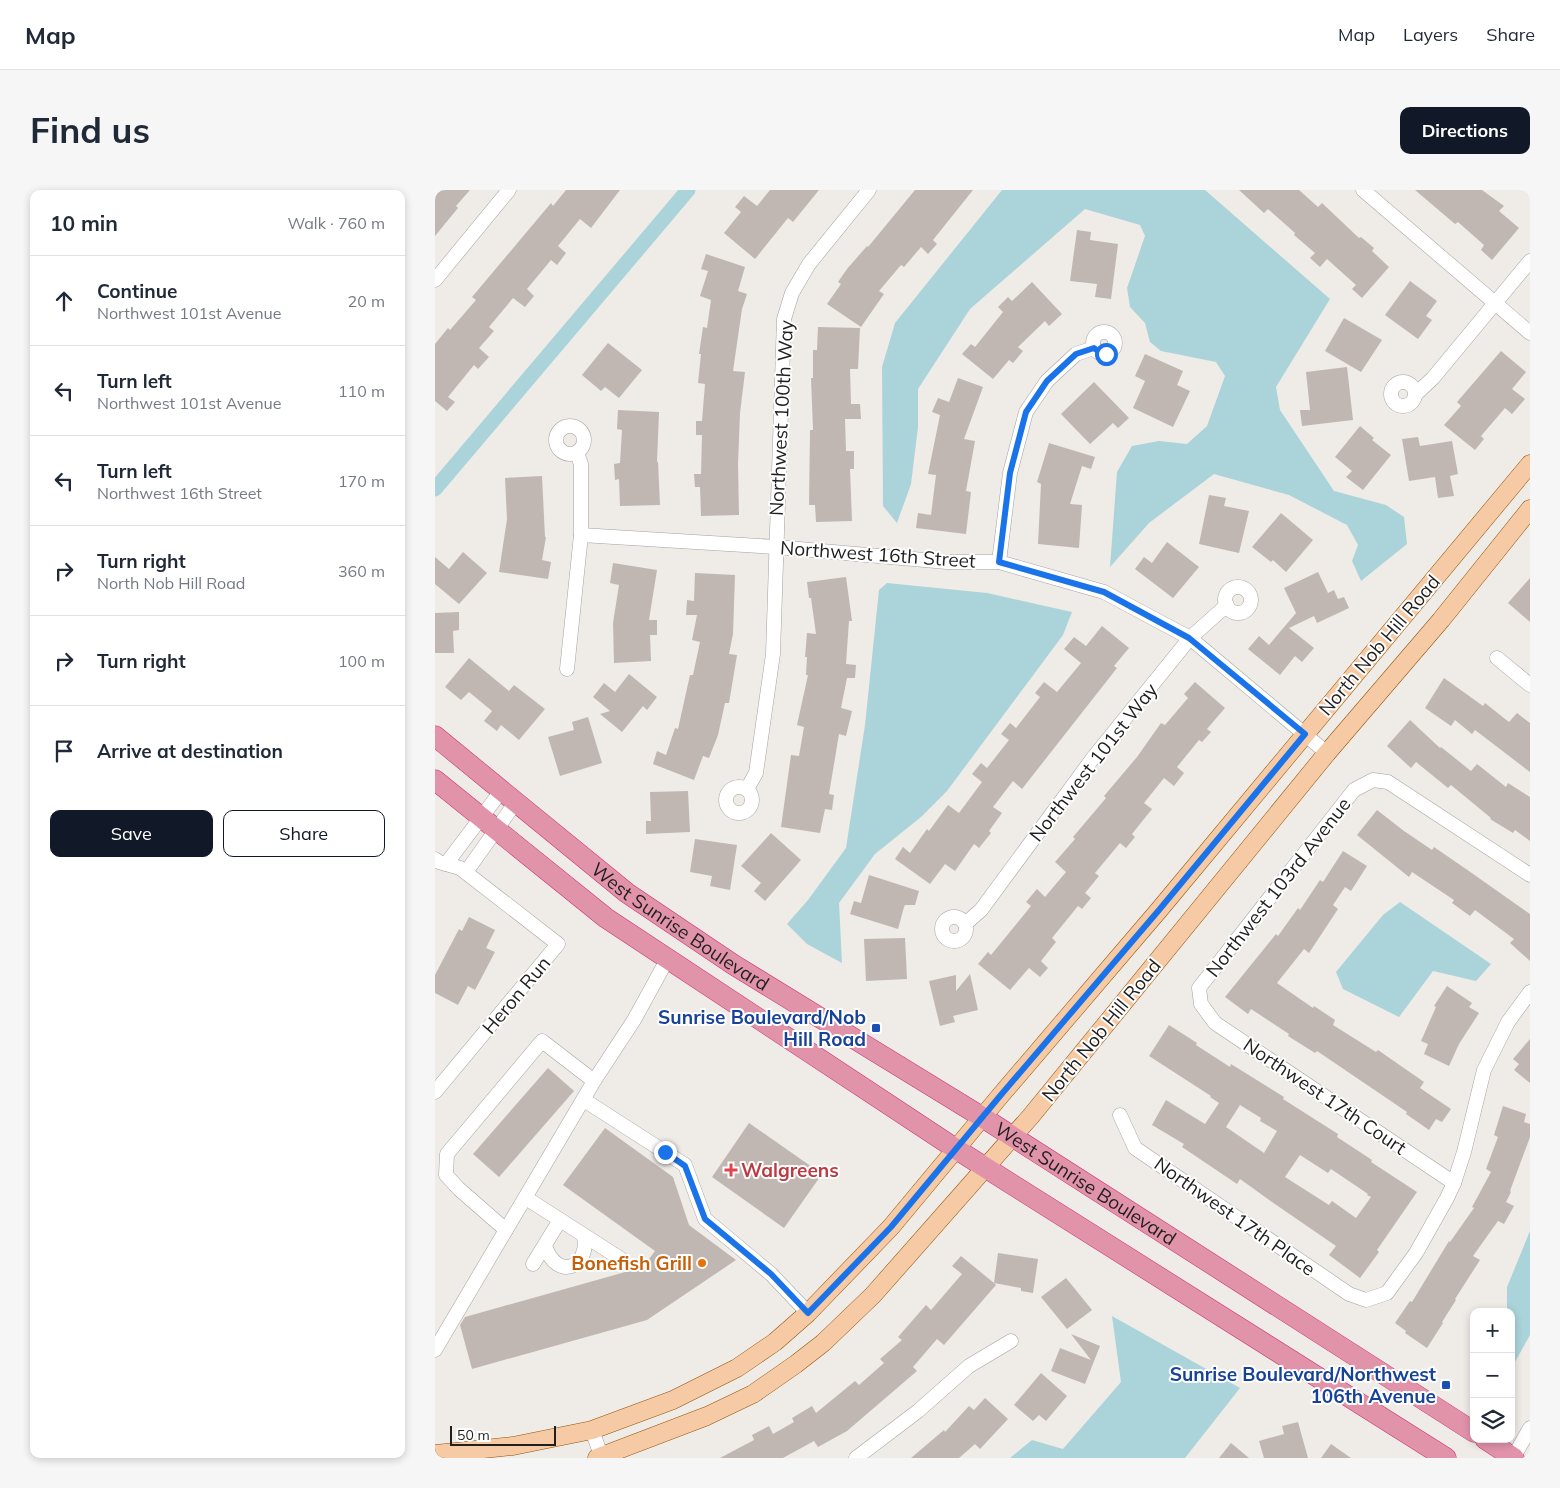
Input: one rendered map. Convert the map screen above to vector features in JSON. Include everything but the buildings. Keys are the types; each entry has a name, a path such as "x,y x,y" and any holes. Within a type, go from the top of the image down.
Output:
{"highway":[{"name":"West Sunrise Boulevard","path":"435,736 627,893 735,965 982,1117 1012,1138 1470,1429"},
{"name":"West Sunrise Boulevard","path":"435,780 606,918 985,1168 1446,1458"},
{"path":"1491,1443 1514,1458"}],"main road":[{"name":"North Nob Hill Road","path":"435,1454 513,1446 593,1430 673,1400 737,1368 775,1342 808,1313 891,1227 982,1117 1159,910 1530,464"},
{"name":"North Nob Hill Road","path":"600,1458 715,1412 753,1394 823,1343 873,1295 1012,1138 1327,753 1441,620 1530,509"}],"street":[{"path":"435,280 509,190"},
{"name":"Northwest 100th Way","path":"747,789 756,773 773,654 784,319 792,293 809,264 869,190"},
{"path":"1363,190 1530,334"},
{"path":"1415,394 1433,378 1530,261"},
{"path":"999,562 1010,473 1026,412 1047,381 1076,354 1094,348"},
{"path":"567,670 581,535 581,464 577,453"},
{"name":"Northwest 16th Street","path":"581,535 776,547 947,562 999,562 1104,592 1189,638 1327,753"},
{"name":"Northwest 101st Way","path":"965,924 981,910 1093,758 1189,638 1227,605"},
{"path":"1497,658 1530,685"},
{"name":"Northwest 103rd Avenue","path":"1201,1004 1199,988 1355,790 1373,780 1388,782 1530,875"},
{"path":"441,862 488,823 509,796"},
{"path":"466,872 488,823"},
{"name":"Heron Run","path":"435,1092 558,944 466,872 441,862"},
{"path":"435,1350 594,1081 634,1020 668,958"},
{"path":"1454,1183 1464,1152 1484,1070 1508,1022 1529,994"},
{"name":"Northwest 17th Court","path":"1201,1004 1215,1023 1454,1183"},
{"path":"507,1230 459,1189 446,1175 447,1154 542,1040 594,1081"},
{"path":"584,1100 685,1166 705,1219 771,1274 808,1313"},
{"name":"Northwest 17th Place","path":"1120,1115 1135,1148 1349,1294 1366,1300 1387,1293 1416,1253 1454,1183"},
{"path":"526,1198 621,1259"},
{"path":"533,1264 560,1220"},
{"path":"545,1246 548,1256 554,1263 570,1267 582,1257 586,1244 584,1236"},
{"path":"856,1458 918,1411 969,1366 1011,1341"},
{"path":"1514,1458 1530,1428"},
{"path":"593,1430 600,1458"}],"water":[{"path":"1002,190 1205,190 1330,299 1276,387 1280,410 1334,491 1386,505 1404,517 1407,544 1361,581 1352,561 1358,545 1347,525 1289,495 1214,474 1149,523 1110,567 1117,472 1132,446 1159,441 1187,444 1207,426 1225,376 1216,362 1161,351 1150,342 1145,323 1130,307 1127,288 1145,236 1140,225 1085,209 970,309 918,389 918,427 911,484 897,523 883,506 882,367 895,323"},
{"path":"887,583 987,593 1072,612 1063,635 947,791 921,817 875,854 839,903 842,963 807,944 787,924 808,900 846,848 865,725 879,590"},
{"path":"1400,902 1491,964 1476,981 1433,971 1399,1017 1343,989 1336,972 1383,915"},
{"path":"1530,1231 1530,1335 1515,1362 1515,1308 1507,1308 1507,1287"},
{"path":"1112,1316 1240,1388 1185,1458 1010,1458 1032,1440 1063,1449 1121,1382"}],"waterway":[{"path":"435,489 688,190"}],"place":[{"name":"Sunrise Boulevard/Nob Hill Road","path":"876,1028"},
{"name":"Walgreens","path":"731,1170"},
{"name":"Bonefish Grill","path":"702,1263"},
{"name":"Sunrise Boulevard/Northwest 106th Avenue","path":"1446,1385"}],"route":[{"path":"665,1152 685,1166 705,1219 771,1274 808,1313 891,1227 1305,734 1189,638 1104,592 999,562 1010,473 1026,412 1047,381 1076,354 1094,348 1102,354 1106,354"}]}
